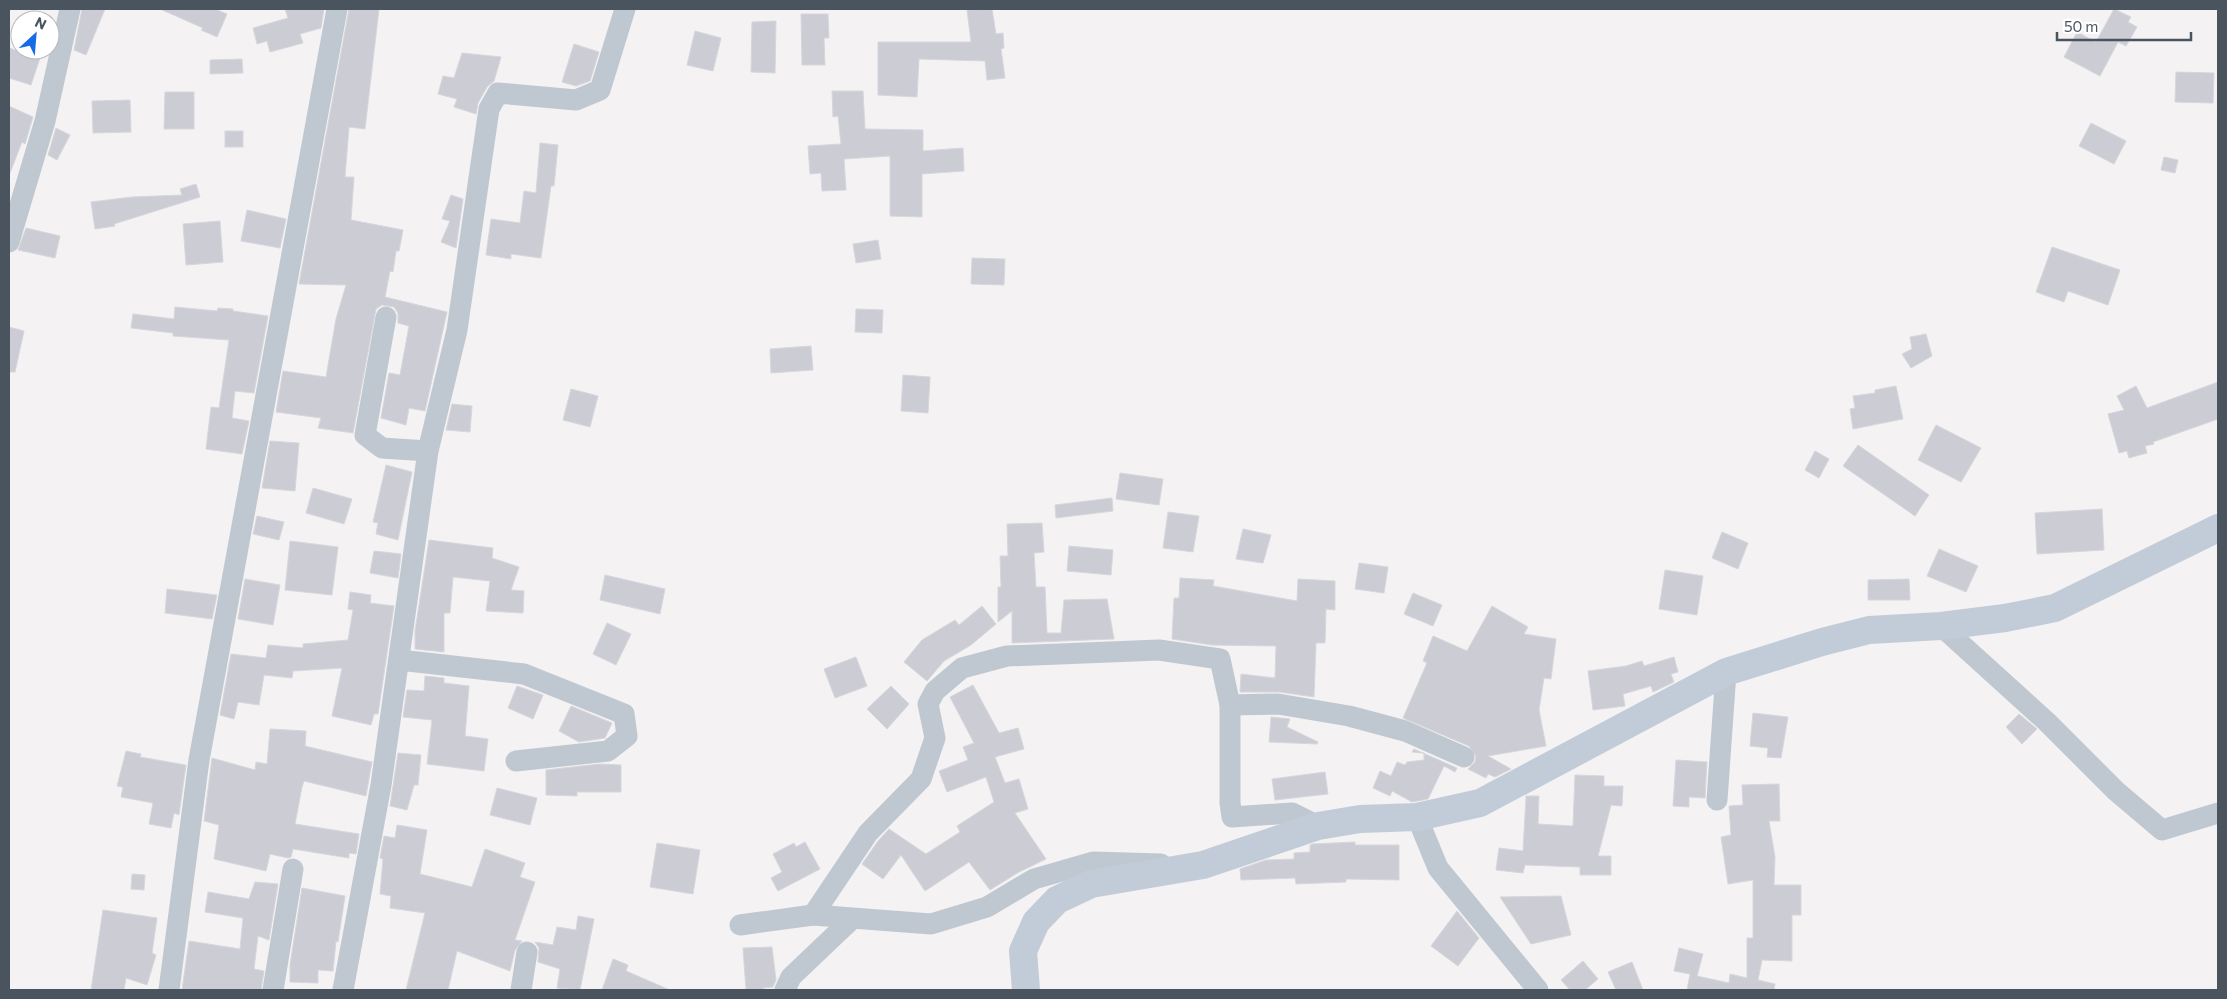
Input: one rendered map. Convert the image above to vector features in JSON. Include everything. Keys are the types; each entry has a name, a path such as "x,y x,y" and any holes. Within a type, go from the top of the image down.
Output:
{"main road":[{"path":"1026,990 1023,951 1036,922 1057,900 1091,884 1204,865 1318,826 1360,819 1416,817 1480,803 1726,672 1822,642 1869,630 1941,626 2005,618 2055,608 2218,528"}],"street":[{"path":"9,242 44,121 70,9"},
{"path":"169,990 199,760 337,9"},
{"path":"342,990 381,785 428,451 457,330 489,109 498,93 576,100 600,90 624,9"},
{"path":"386,317 365,435 382,448 428,451"},
{"path":"1941,626 2047,722 2116,791 2162,830 2218,812"},
{"path":"813,915 868,833 921,779 935,738 928,704 935,691 962,668 1006,656 1159,650 1220,659 1230,705 1230,803 1232,817 1292,813 1318,826"},
{"path":"399,660 524,674 624,714 627,736 608,751 516,761"},
{"path":"1716,800 1726,672"},
{"path":"1230,705 1278,704 1349,716 1405,731 1464,757"},
{"path":"1416,817 1438,868 1538,990"},
{"path":"740,925 813,915 931,924 987,907 1034,879 1093,862 1204,865"},
{"path":"273,990 293,869"},
{"path":"785,990 791,977 852,919"},
{"path":"520,990 527,952"}],"building":[{"path":"82,9 105,9 86,55 74,50"},
{"path":"160,9 215,9 227,14 217,37 201,30 203,28"},
{"path":"285,9 324,9 321,28 300,34 303,43 270,52 267,41 257,44 253,28 288,18"},
{"path":"349,9 379,9 365,129 349,127 345,177 354,177 351,220 403,230 399,251 396,251 393,272 390,271 385,297 447,312 425,411 409,408 406,425 381,418 389,373 400,375 409,326 398,323 398,313 394,307 382,305 376,309 353,433 318,428 321,418 276,412 283,371 326,377 336,319 346,285 299,284"},
{"path":"992,9 996,34 1003,33 1004,48 1001,49 1005,78 987,80 985,61 919,59 917,97 878,95 878,42 971,42 967,10"},
{"path":"2114,9 2131,17 2128,22 2137,27 2126,46 2118,42 2100,76 2064,57 2077,32 2096,42"},
{"path":"801,14 828,14 829,38 824,38 825,65 802,65"},
{"path":"776,21 775,73 751,72 752,22"},
{"path":"695,31 721,38 713,71 687,65"},
{"path":"574,44 599,52 590,81 576,86 562,82"},
{"path":"9,48 10,60 39,60 31,85 9,78"},
{"path":"462,53 501,57 494,81 487,87 478,103 476,114 454,107 457,99 438,94 443,76 454,78"},
{"path":"242,59 243,73 210,74 210,60"},
{"path":"2176,72 2214,73 2213,103 2175,102"},
{"path":"832,91 863,91 865,129 923,130 923,151 963,148 964,171 922,174 922,217 890,216 890,156 844,159 846,190 822,191 821,173 810,174 808,146 841,144 838,116 833,117"},
{"path":"165,92 194,92 194,129 164,129"},
{"path":"130,100 131,132 93,133 92,101"},
{"path":"9,106 33,117 25,144 22,142 10,173"},
{"path":"2091,123 2126,141 2114,164 2079,146"},
{"path":"56,128 70,135 57,160 48,155"},
{"path":"225,131 243,131 243,147 225,147"},
{"path":"540,143 558,145 554,186 551,186 541,258 511,254 511,259 486,255 491,219 520,223 524,191 536,193"},
{"path":"2164,157 2178,160 2175,173 2161,170"},
{"path":"196,184 200,197 114,224 115,226 95,229 91,202 132,197 182,195 180,189"},
{"path":"451,195 463,199 456,248 441,242 450,221 442,219"},
{"path":"247,210 286,219 280,248 241,241"},
{"path":"220,221 223,262 186,265 183,224"},
{"path":"26,228 60,236 55,258 18,250"},
{"path":"878,240 881,259 856,263 853,244"},
{"path":"2052,247 2120,270 2108,305 2068,291 2064,302 2036,292"},
{"path":"972,258 1005,259 1004,285 971,284"},
{"path":"175,307 217,311 218,308 233,309 233,311 268,316 254,393 235,391 232,418 249,421 242,454 206,449 211,407 219,408 229,340 173,336 173,333 131,328 133,314 174,319"},
{"path":"856,309 883,310 882,333 855,332"},
{"path":"9,327 24,331 15,372 9,372"},
{"path":"1926,334 1932,356 1911,368 1902,354 1912,349 1910,337"},
{"path":"811,346 813,370 771,373 770,349"},
{"path":"903,375 930,377 928,413 901,411"},
{"path":"2218,382 2218,419 2153,442 2154,444 2145,446 2147,453 2129,458 2127,451 2119,453 2108,414 2124,410 2117,396 2136,386 2147,408"},
{"path":"1896,386 1903,419 1853,429 1850,409 1855,408 1853,396 1875,393 1875,390"},
{"path":"571,389 598,396 590,427 563,420"},
{"path":"452,404 472,406 470,432 446,430"},
{"path":"1936,425 1981,448 1961,482 1918,460"},
{"path":"270,441 299,443 295,491 262,488"},
{"path":"1858,445 1929,495 1915,516 1843,466"},
{"path":"1815,451 1829,459 1819,478 1805,470"},
{"path":"386,465 412,472 398,540 376,534 378,523 373,522"},
{"path":"1120,473 1163,479 1159,505 1116,499"},
{"path":"313,488 352,499 344,524 306,513"},
{"path":"1112,498 1113,511 1056,518 1055,505"},
{"path":"2102,509 2104,550 2037,554 2035,513"},
{"path":"1168,512 1199,516 1193,552 1163,548"},
{"path":"257,516 284,522 279,540 253,534"},
{"path":"1042,523 1044,552 1034,553 1036,587 1045,587 1047,633 1061,633 1064,600 1107,599 1114,639 1012,643 1012,611 998,622 998,587 1001,587 1000,556 1008,556 1007,524"},
{"path":"1243,529 1271,535 1263,563 1236,559"},
{"path":"1722,532 1748,543 1738,569 1712,558"},
{"path":"429,540 493,548 492,558 519,567 511,590 524,591 523,613 486,611 490,581 453,577 450,613 444,613 444,652 415,649 415,631"},
{"path":"290,541 338,547 332,595 285,590"},
{"path":"1069,546 1113,550 1111,575 1067,571"},
{"path":"1939,549 1978,566 1966,592 1927,576"},
{"path":"374,551 401,554 398,578 370,573"},
{"path":"1359,563 1388,567 1384,593 1355,589"},
{"path":"1665,570 1703,576 1697,615 1659,609"},
{"path":"605,575 665,589 660,614 600,600"},
{"path":"1180,578 1214,580 1213,586 1297,601 1298,579 1335,581 1335,610 1326,609 1325,643 1316,643 1314,697 1280,692 1240,692 1241,674 1275,678 1276,646 1212,645 1172,639 1174,598 1179,598"},
{"path":"245,579 280,585 273,625 238,619"},
{"path":"1909,579 1910,600 1868,600 1868,580"},
{"path":"167,589 217,595 212,619 165,613"},
{"path":"350,592 371,595 370,603 394,606 378,714 374,714 371,725 332,716 342,668 293,671 292,678 264,675 259,705 238,702 234,719 220,715 231,654 266,658 268,645 303,648 303,644 348,640 353,610 348,609"},
{"path":"1413,593 1442,605 1433,626 1404,614"},
{"path":"982,606 996,624 971,645 944,661 927,681 904,662 922,640 955,620 959,625"},
{"path":"1492,606 1528,627 1524,634 1556,639 1551,679 1544,678 1539,710 1546,746 1488,756 1511,769 1495,777 1488,774 1486,778 1468,769 1475,762 1476,756 1469,746 1403,718 1427,663 1423,661 1433,636 1467,651"},
{"path":"607,623 631,634 616,665 593,654"},
{"path":"856,657 867,686 835,698 824,669"},
{"path":"1674,657 1678,672 1671,674 1674,682 1653,692 1651,686 1623,694 1625,706 1593,710 1588,671 1626,666 1642,661 1644,666"},
{"path":"425,676 444,678 444,683 469,686 465,736 488,739 484,771 427,764 432,720 403,717 407,690 424,691"},
{"path":"973,685 999,733 1018,728 1024,749 995,757 1005,783 1019,779 1028,809 1015,813 1046,859 1019,872 990,890 969,862 925,891 901,855 883,879 862,864 889,829 926,854 960,832 957,826 994,802 986,777 947,792 939,771 968,760 963,747 974,743 950,697"},
{"path":"517,686 543,695 533,719 508,708"},
{"path":"891,686 909,704 887,729 867,709"},
{"path":"571,706 612,723 605,738 579,742 559,731"},
{"path":"1753,713 1788,717 1781,758 1767,757 1768,748 1750,746"},
{"path":"2019,714 2037,729 2022,744 2006,727"},
{"path":"1271,717 1290,719 1287,727 1318,742 1317,744 1269,742"},
{"path":"270,729 306,731 305,746 372,762 366,796 304,781 295,824 359,834 356,854 349,853 349,858 293,849 291,857 288,858 270,854 266,871 214,859 219,825 204,821 212,758 255,770 256,762 267,764"},
{"path":"1414,749 1423,753 1412,752"},
{"path":"126,751 141,754 140,757 186,765 179,815 174,813 171,828 149,824 153,803 121,797 123,787 117,786"},
{"path":"398,753 421,755 418,785 414,785 407,810 390,806"},
{"path":"1424,753 1457,768 1455,772 1444,766 1428,799 1412,802 1392,791 1390,796 1373,788 1380,771 1391,776 1397,762 1405,765 1407,762 1424,760"},
{"path":"1676,760 1707,762 1705,798 1689,797 1689,807 1673,806"},
{"path":"599,764 621,765 621,792 577,792 577,796 546,795 546,770"},
{"path":"1325,772 1328,794 1275,800 1272,779"},
{"path":"1575,775 1604,776 1604,786 1623,786 1622,806 1611,805 1598,856 1611,856 1611,875 1580,875 1580,867 1525,865 1523,873 1496,870 1499,848 1523,851 1526,796 1539,796 1538,824 1573,826"},
{"path":"1779,784 1780,821 1769,821 1775,857 1774,885 1801,885 1801,915 1792,915 1792,961 1762,960 1758,980 1775,984 1774,990 1687,990 1690,974 1674,971 1679,948 1703,954 1697,976 1729,983 1730,974 1747,978 1747,938 1753,938 1753,880 1728,884 1721,837 1731,835 1729,806 1743,805 1742,785"},
{"path":"497,788 537,798 530,825 490,815"},
{"path":"397,825 427,830 420,874 472,887 485,849 525,863 520,877 535,882 515,940 522,941 515,950 510,971 457,951 448,990 406,990 425,913 390,908 391,896 380,894 383,859 380,858 384,836 395,838"},
{"path":"805,842 820,869 778,891 771,878 782,872 773,854 794,843 796,847"},
{"path":"1355,842 1355,845 1399,845 1399,880 1346,879 1346,882 1296,884 1295,878 1241,880 1240,869 1266,860 1294,859 1294,853 1310,852 1310,845 1312,844"},
{"path":"657,843 700,850 693,894 650,887"},
{"path":"132,874 145,875 144,890 131,889"},
{"path":"255,882 278,884 269,940 258,936 254,969 264,971 261,990 182,990 189,941 240,949 243,918 205,912 208,892 249,899"},
{"path":"302,888 345,896 338,942 336,941 333,971 318,970 318,983 290,982 290,965"},
{"path":"1561,896 1571,935 1531,944 1500,897"},
{"path":"103,910 157,918 152,953 156,955 147,985 126,978 124,990 91,990"},
{"path":"1457,911 1479,938 1458,966 1431,946"},
{"path":"578,916 594,919 580,990 557,988 560,969 538,962 539,948 535,942 553,945 557,927 576,930"},
{"path":"772,947 776,980 773,987 763,988 764,990 746,990 743,948"},
{"path":"613,959 628,965 626,971 670,990 602,990"},
{"path":"1583,961 1598,979 1585,990 1570,990 1561,980"},
{"path":"1632,962 1643,990 1616,990 1608,972"}]}
